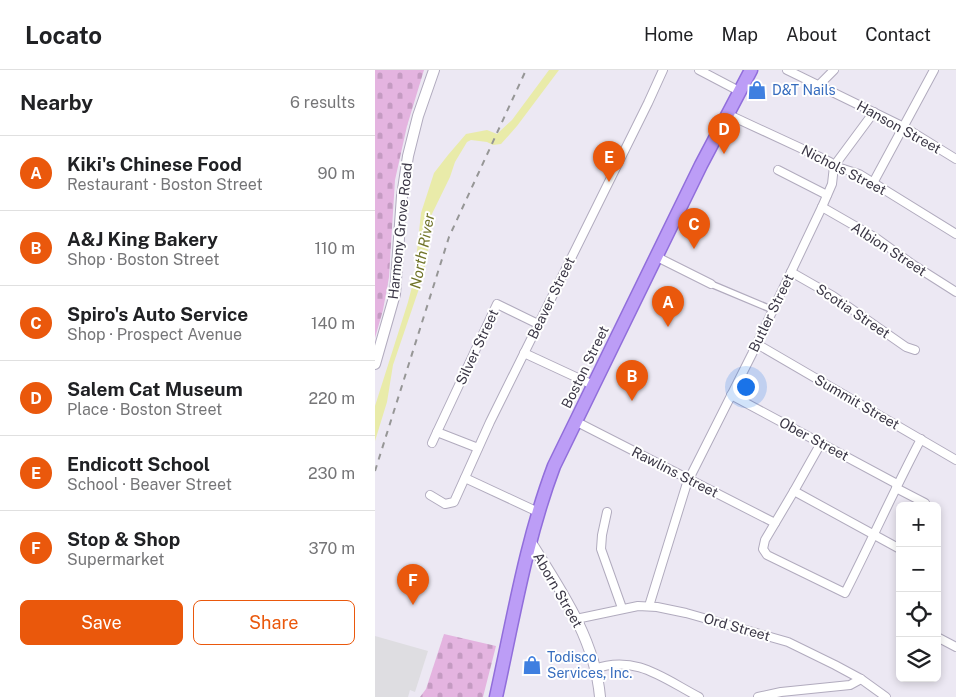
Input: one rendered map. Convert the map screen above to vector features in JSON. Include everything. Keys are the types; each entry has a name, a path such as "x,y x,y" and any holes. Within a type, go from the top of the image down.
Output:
{"main road":[{"name":"Boston Street","path":"496,697 530,541 553,466 727,114 751,70"}],"street":[{"name":"Harmony Grove Road","path":"375,364 395,294 402,196 408,156 418,116 434,70"},
{"name":"Beaver Street","path":"429,495 445,504 454,502 478,448 663,70"},
{"path":"699,70 739,91"},
{"name":"Hanson Street","path":"787,70 905,127 956,159"},
{"path":"819,85 834,70"},
{"path":"873,183 905,127 934,70"},
{"name":"Butler Street","path":"649,606 675,517 689,478 757,344 822,206 832,184 834,166 874,112"},
{"name":"Nichols Street","path":"727,114 822,158 834,166 859,174 956,234"},
{"path":"778,170 827,195"},
{"name":"Albion Street","path":"822,206 876,238 956,292"},
{"path":"657,256 711,284 773,310"},
{"name":"Scotia Street","path":"791,272 833,296 906,347 915,350"},
{"name":"Silver Street","path":"432,443 497,304 538,324"},
{"name":"Summit Street","path":"757,344 956,460"},
{"path":"524,353 593,385"},
{"name":"Ober Street","path":"731,395 821,443 923,502"},
{"name":"Rawlins Street","path":"575,421 775,523"},
{"path":"437,432 478,448"},
{"path":"821,443 765,540 763,550 767,555 845,592 921,440"},
{"path":"465,478 538,512"},
{"path":"794,491 896,547"},
{"path":"607,512 601,549 622,608"},
{"name":"Aborn Street","path":"530,541 561,589 576,619 587,644 600,697"},
{"name":"Ord Street","path":"576,619 622,608 649,606 686,613 788,642 861,680 886,697"},
{"path":"941,639 956,647"},
{"path":"594,668 621,663 639,666 661,675 699,697"},
{"path":"758,697 781,692 850,685 861,680"}],"green space":[{"path":"375,70 424,70 407,126 395,180 389,277 383,310 375,338"},
{"path":"444,634 496,646 483,697 420,697 426,689"}],"shaded area":[{"path":"375,636 428,651 415,692 410,690 408,697 375,697"}],"water":[{"name":"North River","path":"549,70 559,70 501,144 493,145 487,142 471,140 467,142 455,162 450,177 430,218 429,246 423,277 393,365 387,402 375,441 375,406 414,279 421,213 434,173 466,134 487,130 497,134 512,120"}],"railway":[{"path":"375,471 449,237 526,70"}],"place":[{"name":"D&T Nails","path":"757,90"},
{"name":"Salem Cat Museum","path":"724,154"},
{"name":"Endicott School","path":"609,182"},
{"name":"Spiro's Auto Service","path":"694,249"},
{"name":"Kiki's Chinese Food","path":"668,327"},
{"name":"A&J King Bakery","path":"632,401"},
{"name":"Stop & Shop","path":"413,605"},
{"name":"Todisco Services, Inc.","path":"532,665"}]}
